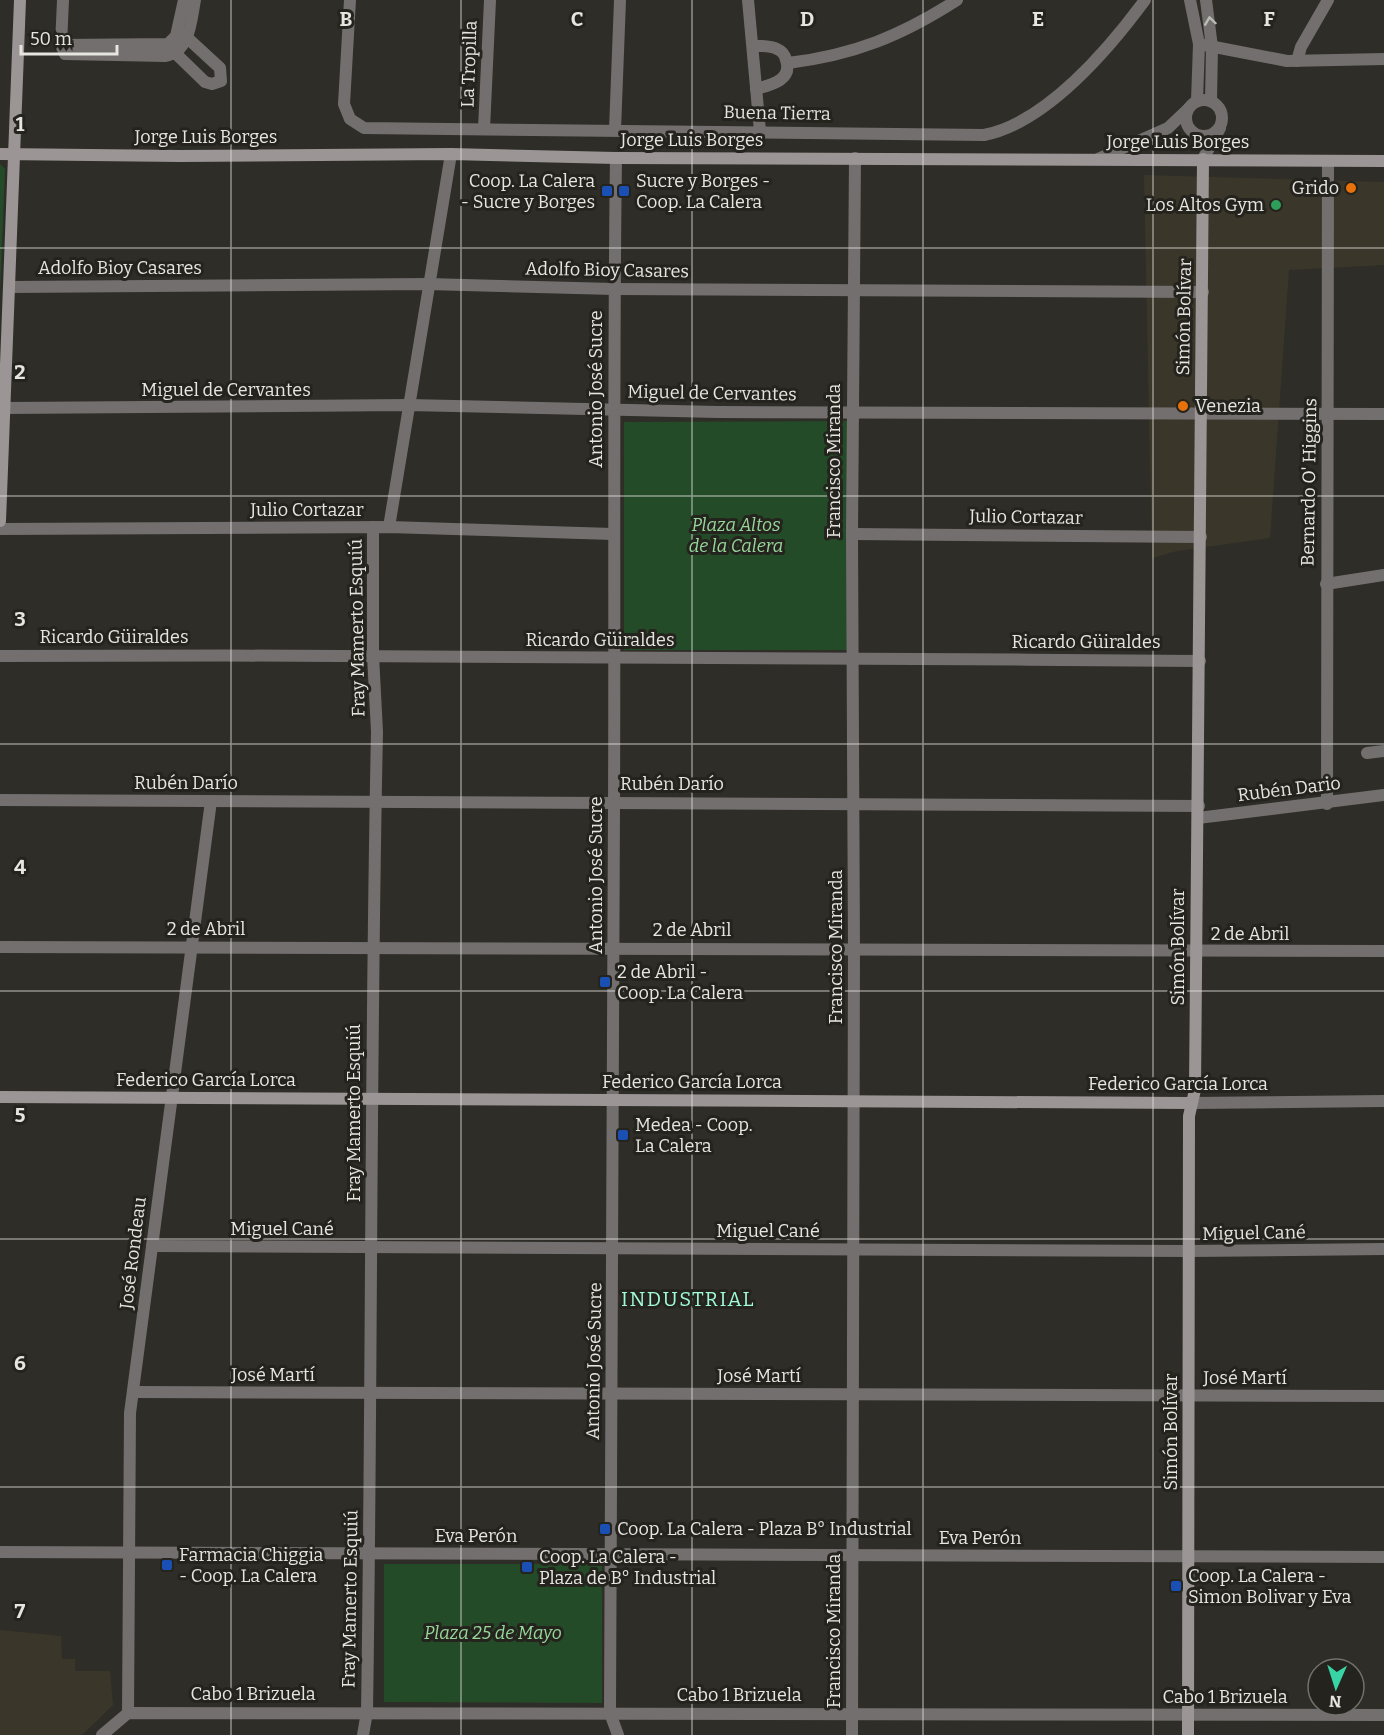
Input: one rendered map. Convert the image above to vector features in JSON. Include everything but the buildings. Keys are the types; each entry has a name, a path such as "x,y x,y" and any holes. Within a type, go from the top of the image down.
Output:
{"street":[{"path":"0,521 20,0"},
{"path":"63,0 63,49 172,50 187,37 195,0"},
{"path":"172,50 184,0"},
{"name":"Buena Tierra","path":"351,0 344,104 346,114 357,125 372,130 760,130 984,135 997,133 1024,119 1079,77 1122,32 1145,0"},
{"name":"La Tropilla","path":"484,129 490,0"},
{"path":"615,130 620,0"},
{"path":"748,0 760,130"},
{"path":"788,63 820,59 873,45 922,23 957,0"},
{"path":"1190,0 1199,44 1198,85 1187,125 1199,136 1210,136 1220,128 1221,110 1211,101"},
{"path":"1206,0 1212,47 1211,101"},
{"path":"1298,61 1301,47 1328,0"},
{"path":"172,50 205,82 212,84 221,81 220,68 178,28"},
{"path":"1199,44 1267,58 1298,61 1384,59"},
{"path":"753,46 777,48 783,53 788,63 787,73 776,84 756,89"},
{"path":"1098,159 1168,128 1192,105 1211,101"},
{"name":"Simón Bolívar","path":"1203,159 1220,128"},
{"name":"Simón Bolívar","path":"1188,1735 1189,1251 1191,1103 1195,1090 1203,292 1203,144 1199,136"},
{"name":"Jorge Luis Borges","path":"0,154 180,156 451,154 616,158 1384,161"},
{"name":"Fray Mamerto Esquiú","path":"389,526 451,154"},
{"name":"Antonio José Sucre","path":"616,158 611,1100 614,1249 610,1713 618,1735"},
{"name":"Francisco Miranda","path":"852,1735 854,949 852,412 855,158"},
{"name":"Bernardo O' Higgins","path":"1327,804 1328,161"},
{"name":"Adolfo Bioy Casares","path":"10,287 428,284 614,289 1203,292"},
{"name":"Miguel de Cervantes","path":"4,408 409,405 613,410 1384,414"},
{"name":"Julio Cortazar","path":"0,529 389,526 527,533 613,534"},
{"name":"Fray Mamerto Esquiú","path":"363,1735 367,1712 368,1392 372,1247 371,1098 377,732 373,655 373,527"},
{"name":"Julio Cortazar","path":"852,534 1201,537"},
{"path":"1326,584 1384,575"},
{"name":"Ricardo Güiraldes","path":"0,656 373,655 613,659 1200,661"},
{"path":"1367,753 1384,751"},
{"name":"Rubén Dario","path":"1199,812 1327,804 1384,795"},
{"name":"Rubén Darío","path":"0,800 853,804 1199,812"},
{"name":"José Rondeau","path":"128,1713 129,1422 211,801"},
{"name":"2 de Abril","path":"0,947 1384,951"},
{"name":"Federico García Lorca","path":"0,1097 1191,1103 1384,1101"},
{"name":"Miguel Cané","path":"152,1246 1189,1251 1384,1249"},
{"name":"José Martí","path":"134,1392 1384,1396"},
{"name":"Eva Perón","path":"0,1552 1384,1557"},
{"path":"102,1735 128,1713"},
{"name":"Cabo 1 Brizuela","path":"128,1713 1384,1715"}],"shaded area":[{"path":"1144,175 1384,182 1384,265 1289,270 1270,538 1177,551 1152,558"},
{"path":"0,1630 61,1636 62,1659 75,1659 75,1671 110,1671 113,1705 82,1735 0,1735"}],"green space":[{"path":"0,164 5,169 0,293"},
{"name":"Plaza Altos de la Calera","path":"848,421 848,650 624,650 624,422"},
{"name":"Plaza 25 de Mayo","path":"384,1564 602,1564 602,1703 384,1702"}],"place":[{"name":"Grido","path":"1351,188"},
{"name":"Coop. La Calera - Sucre y Borges","path":"607,191"},
{"name":"Sucre y Borges - Coop. La Calera","path":"624,191"},
{"name":"Los Altos Gym","path":"1276,205"},
{"name":"Venezia","path":"1183,406"},
{"name":"2 de Abril - Coop. La Calera","path":"605,982"},
{"name":"Medea - Coop. La Calera","path":"623,1135"},
{"name":"Coop. La Calera - Plaza B° Industrial","path":"605,1529"},
{"name":"Farmacia Chiggia - Coop. La Calera","path":"167,1565"},
{"name":"Coop. La Calera - Plaza de B° Industrial","path":"527,1567"},
{"name":"Coop. La Calera - Simon Bolivar y Eva","path":"1176,1586"}],"district":[{"name":"INDUSTRIAL","path":"688,1299"}]}
